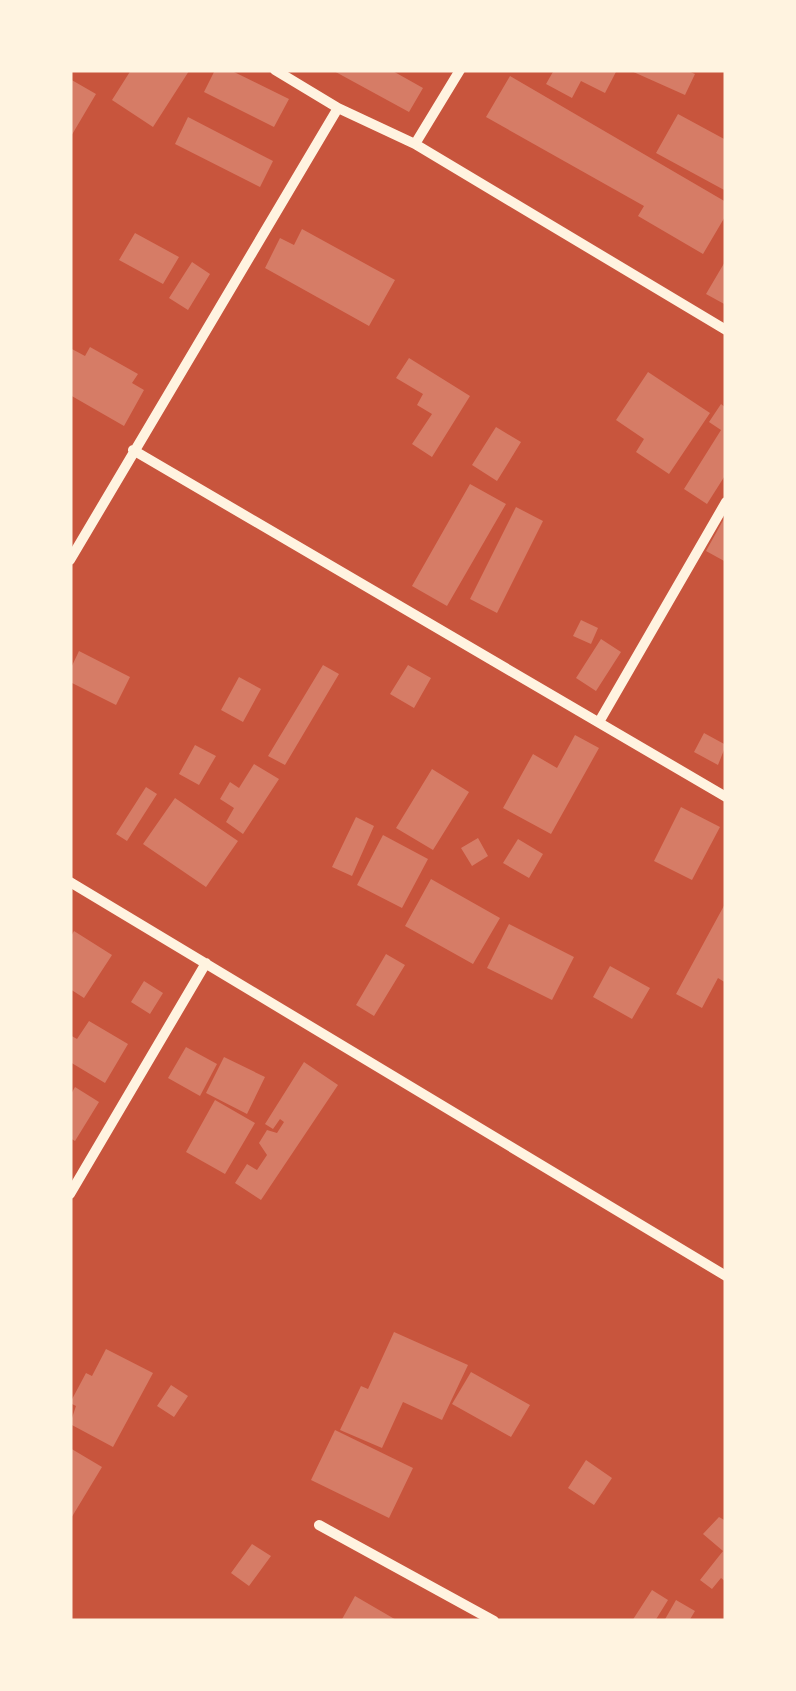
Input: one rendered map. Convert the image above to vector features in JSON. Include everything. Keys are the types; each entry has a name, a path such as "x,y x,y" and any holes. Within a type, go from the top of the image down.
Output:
{"street":[{"path":"275,70 338,108 415,144 726,330"},
{"path":"415,144 460,70"},
{"path":"70,560 338,108"},
{"path":"134,450 726,797"},
{"path":"598,722 726,502"},
{"path":"70,882 726,1276"},
{"path":"70,1194 206,963"},
{"path":"320,1525 494,1621"}],"building":[{"path":"131,70 189,71 153,127 112,100"},
{"path":"215,70 230,70 289,99 274,127 204,92"},
{"path":"332,70 391,70 423,88 409,112"},
{"path":"554,70 617,70 605,93 581,81 572,98 546,84"},
{"path":"629,70 686,70 695,74 685,95"},
{"path":"510,76 726,202 726,215 703,254 638,216 644,206 486,117"},
{"path":"70,79 96,94 70,138"},
{"path":"678,114 726,140 726,191 656,153"},
{"path":"188,117 273,161 260,187 175,144"},
{"path":"302,229 395,280 369,326 265,268 280,238 294,245"},
{"path":"135,233 179,257 163,284 119,260"},
{"path":"726,260 726,305 706,294"},
{"path":"192,262 210,274 188,310 169,298"},
{"path":"90,347 138,374 132,383 144,390 124,426 70,395 70,348 85,356"},
{"path":"409,358 470,396 432,457 412,444 432,414 417,405 423,394 396,378"},
{"path":"648,372 710,413 669,474 636,452 644,439 616,420"},
{"path":"721,404 726,408 726,474 707,504 684,489 721,430 709,422"},
{"path":"496,427 521,442 497,481 472,465"},
{"path":"470,484 506,504 447,606 412,586"},
{"path":"516,507 543,521 497,613 470,599"},
{"path":"726,515 726,562 706,551"},
{"path":"581,620 598,628 591,644 573,636"},
{"path":"601,639 621,652 596,691 576,678"},
{"path":"79,651 130,677 116,705 70,682 70,670"},
{"path":"323,665 339,674 285,765 268,756"},
{"path":"408,665 431,678 414,708 390,694"},
{"path":"239,677 261,689 243,722 221,710"},
{"path":"704,733 726,745 718,765 694,752"},
{"path":"575,735 599,748 551,834 503,808 533,754 557,768"},
{"path":"195,745 216,756 199,785 179,774"},
{"path":"254,764 279,779 243,834 226,822 234,808 220,799 230,782 239,788"},
{"path":"432,769 469,792 433,850 396,828"},
{"path":"146,787 157,794 127,841 116,834"},
{"path":"175,798 238,841 206,887 143,844"},
{"path":"681,807 720,827 692,880 654,861"},
{"path":"356,817 374,826 352,876 332,867"},
{"path":"383,835 428,859 402,908 357,885"},
{"path":"478,838 488,856 472,866 461,848"},
{"path":"518,839 543,854 529,878 503,863"},
{"path":"431,879 500,918 473,964 405,926"},
{"path":"726,902 726,983 718,978 702,1008 676,994"},
{"path":"509,924 574,957 552,1000 487,968"},
{"path":"74,931 112,955 84,998 70,989 70,938"},
{"path":"386,954 405,965 374,1016 356,1005"},
{"path":"610,966 650,988 632,1019 593,997"},
{"path":"144,981 163,993 150,1014 131,1002"},
{"path":"89,1021 128,1044 105,1083 70,1062 70,1035 77,1039"},
{"path":"186,1047 217,1064 200,1096 168,1078"},
{"path":"224,1057 265,1077 247,1114 206,1093"},
{"path":"304,1062 338,1085 261,1200 235,1183 247,1164 257,1170 267,1155 259,1143 267,1130 277,1133 284,1122 280,1119 273,1129 265,1124"},
{"path":"75,1087 99,1102 75,1141 70,1138 70,1096"},
{"path":"215,1100 255,1123 225,1174 186,1152"},
{"path":"394,1332 468,1365 442,1420 403,1402 382,1448 340,1430 361,1386 368,1389"},
{"path":"106,1349 153,1373 113,1447 70,1424 76,1406 70,1403 86,1373 92,1376"},
{"path":"471,1372 530,1405 511,1437 452,1404"},
{"path":"171,1385 188,1396 174,1417 157,1406"},
{"path":"335,1430 413,1468 389,1518 311,1480"},
{"path":"70,1448 102,1467 70,1520"},
{"path":"586,1460 612,1478 594,1505 568,1488"},
{"path":"719,1517 726,1521 726,1582 721,1578 712,1589 700,1580 723,1551 703,1534"},
{"path":"252,1544 271,1556 249,1586 231,1573"},
{"path":"652,1590 668,1600 655,1621 632,1621"},
{"path":"355,1596 398,1621 341,1621"},
{"path":"676,1600 695,1611 689,1621 664,1621"}]}
